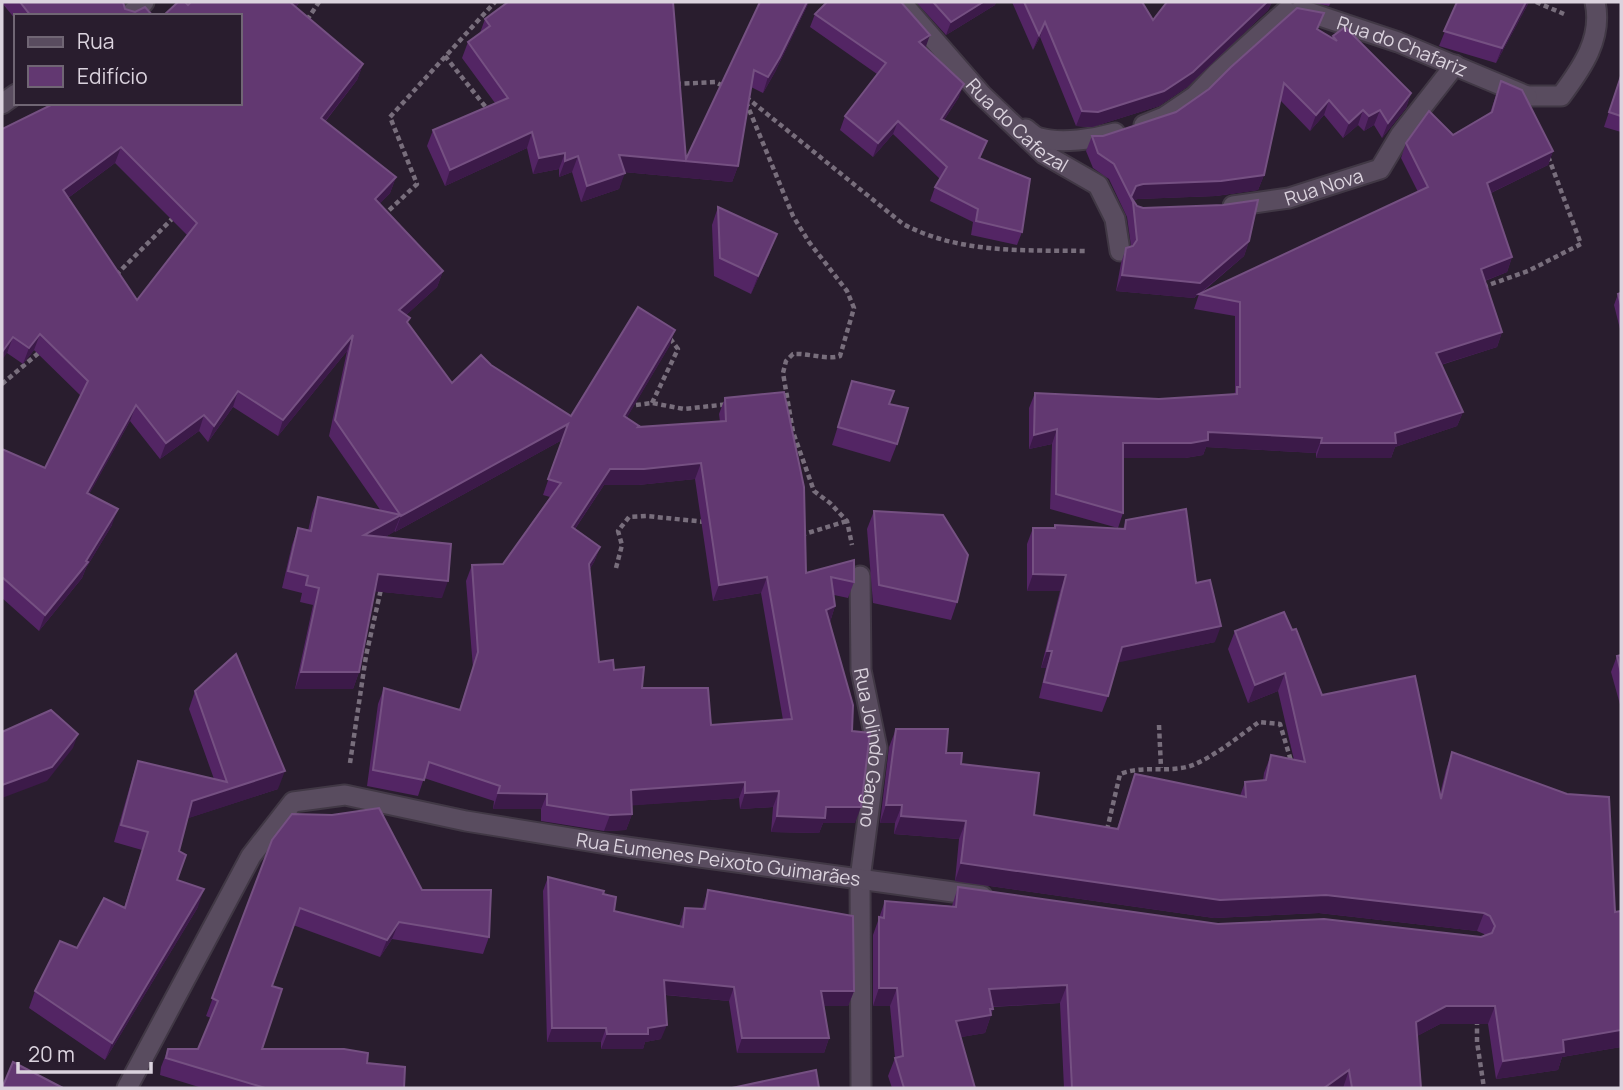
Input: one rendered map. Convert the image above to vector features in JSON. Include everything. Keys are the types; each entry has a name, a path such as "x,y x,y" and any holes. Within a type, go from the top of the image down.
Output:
{"street":[{"path":"130,14 144,2"},
{"name":"Rua do Cafezal","path":"901,2 982,95 1044,154 1098,185 1115,219 1120,251"},
{"name":"Rua do Chafariz","path":"1281,6 1311,13 1398,42 1527,96 1561,96 1584,65 1598,27 1594,2"},
{"path":"1003,115 1039,138 1072,139 1094,139 1164,117 1195,96 1281,6"},
{"name":"Rua Nova","path":"1217,208 1289,198 1380,169 1401,134 1455,65"},
{"name":"Rua Jolindo Gagno","path":"860,576 861,670 877,748 860,879 861,1088"},
{"name":"Rua Eumenes Peixoto Guimarães","path":"127,1088 251,856 293,802 345,795 466,821 581,840 1007,900"}],"path":[{"path":"306,21 319,2"},
{"path":"378,221 417,184 390,117 495,2"},
{"path":"445,56 496,121"},
{"path":"665,85 715,82 734,91"},
{"path":"791,532 800,535 847,521 814,491 793,432 783,373 786,361 793,354 807,353 832,359 840,356 854,308 847,290 809,242 793,216 743,95 903,224 925,236 978,248 1120,251"},
{"path":"1473,290 1528,271 1581,244 1545,146"},
{"path":"112,278 182,210"},
{"path":"652,403 678,349 666,333"},
{"path":"2,384 45,347"},
{"path":"636,405 652,403 684,409 734,403"},
{"path":"616,568 622,545 618,531 629,517 646,516 718,524"},
{"path":"345,795 366,656 383,576"},
{"path":"1107,831 1120,774 1133,770 1189,766 1229,744 1259,722 1280,724 1293,767"},
{"path":"1159,724 1161,768"},
{"path":"1477,1017 1484,1088"}],"building":[{"path":"20,2 123,2 125,9 135,12 145,7 151,14 29,14"},
{"path":"178,2 188,5 191,2 292,2 363,64 321,118 396,177 375,199 443,271 399,310 410,318 407,322 452,383 481,355 491,365 571,416 638,307 675,330 624,416 638,427 726,421 725,398 784,392 804,487 806,573 854,560 854,582 831,577 835,606 826,610 853,705 852,731 870,733 861,807 826,807 825,818 777,816 779,791 745,793 745,782 631,790 632,814 610,815 547,805 547,794 498,793 500,786 429,762 424,780 373,770 384,688 460,710 478,652 472,565 503,564 561,483 548,479 568,424 401,516 335,420 353,335 283,420 238,391 214,426 204,415 166,443 136,405 87,493 118,509 86,561 88,562 45,615 2,577 2,449 45,468 88,381 40,334 29,348 13,337 2,352 2,129 51,105 242,105 242,14 165,14","holes":["121,147 197,223 137,300 63,190","701,463 719,585 767,577 792,719 711,725 708,688 642,688 644,667 614,670 613,660 599,662 589,564 600,547 572,527 610,469 644,469"]},
{"path":"508,2 673,2 686,159 760,2 807,2 768,77 754,70 738,166 619,155 625,173 587,186 578,156 565,161 565,153 539,158 532,132 450,170 433,130 508,98 468,42 490,26 485,19"},
{"path":"827,2 901,2 930,35 919,42 964,84 941,119 987,141 979,158 1030,179 1022,232 976,221 978,209 935,187 947,167 898,121 878,143 845,116 886,63 815,14"},
{"path":"933,2 983,2 951,22"},
{"path":"1024,2 1142,2 1153,20 1167,2 1267,2 1193,72 1164,91 1098,112 1082,111 1045,22 1039,35"},
{"path":"1457,2 1526,2 1502,48 1444,31"},
{"path":"1297,8 1324,13 1317,29 1337,41 1333,36 1345,27 1411,93 1388,123 1380,110 1369,116 1363,110 1349,123 1329,100 1316,115 1284,83 1264,175 1221,181 1143,184 1136,186 1131,197 1137,206 1143,208 1223,205 1258,200 1249,241 1200,283 1122,275 1126,248 1133,246 1137,240 1133,202 1114,164 1098,153 1092,136 1103,136 1176,112 1209,89"},
{"path":"1621,76 1621,116 1609,112"},
{"path":"1501,81 1522,90 1553,151 1487,183 1512,257 1481,269 1502,332 1436,353 1463,412 1395,433 1396,443 1321,443 1322,438 1208,432 1208,440 1191,443 1123,443 1123,513 1056,494 1057,429 1034,435 1035,393 1159,399 1237,394 1237,387 1240,387 1240,302 1199,294 1428,187 1406,143 1429,111 1453,135 1492,112"},
{"path":"718,207 777,234 758,276 720,258"},
{"path":"852,381 894,391 889,404 908,408 897,444 838,427"},
{"path":"318,497 401,515 364,535 451,544 448,581 378,574 359,672 301,672 319,588 306,585 308,576 288,571 298,528 311,531"},
{"path":"1186,509 1196,583 1210,580 1221,626 1122,647 1108,696 1044,682 1052,651 1047,651 1066,575 1033,574 1033,528 1055,528 1055,525 1125,529 1126,520"},
{"path":"874,511 943,515 968,555 957,602 879,585"},
{"path":"1284,612 1292,630 1296,629 1322,695 1415,676 1441,799 1452,752 1567,794 1609,797 1615,912 1621,911 1621,1030 1563,1040 1564,1052 1503,1061 1495,1006 1446,1006 1416,1022 1421,1088 1352,1088 1349,1070 1324,1088 1072,1088 1067,985 989,989 993,1009 990,1009 991,1015 956,1021 975,1088 904,1088 895,1058 903,1056 897,988 879,988 879,917 884,918 885,901 956,907 958,887 1218,924 1324,919 1481,937 1492,933 1495,926 1490,916 1484,913 1326,895 1220,900 961,863 966,821 901,816 902,805 886,805 896,729 948,729 946,753 962,753 961,764 1039,773 1034,815 1118,829 1135,774 1246,797 1245,782 1266,780 1271,755 1305,762 1285,673 1255,685 1235,631"},
{"path":"236,654 285,771 192,801 179,851 186,855 177,880 204,889 112,1043 35,991 60,941 77,948 104,898 125,908 148,832 121,825 138,761 227,782 195,691"},
{"path":"1621,655 1621,673 1617,656"},
{"path":"51,710 78,734 52,767 2,785 2,732"},
{"path":"379,808 422,890 491,890 489,937 399,922 387,940 300,908 272,986 282,989 262,1049 344,1049 368,1053 367,1063 405,1067 404,1088 265,1088 166,1058 168,1049 198,1049 218,1001 212,998 272,840 292,814 332,815"},
{"path":"548,877 604,891 603,894 616,897 614,911 683,927 685,908 705,909 708,890 853,916 854,991 821,991 829,1038 742,1038 734,987 664,980 667,1025 648,1028 648,1034 607,1034 606,1028 552,1028"},
{"path":"13,1062 63,1088 2,1088"},
{"path":"816,1070 819,1088 732,1088"}]}
